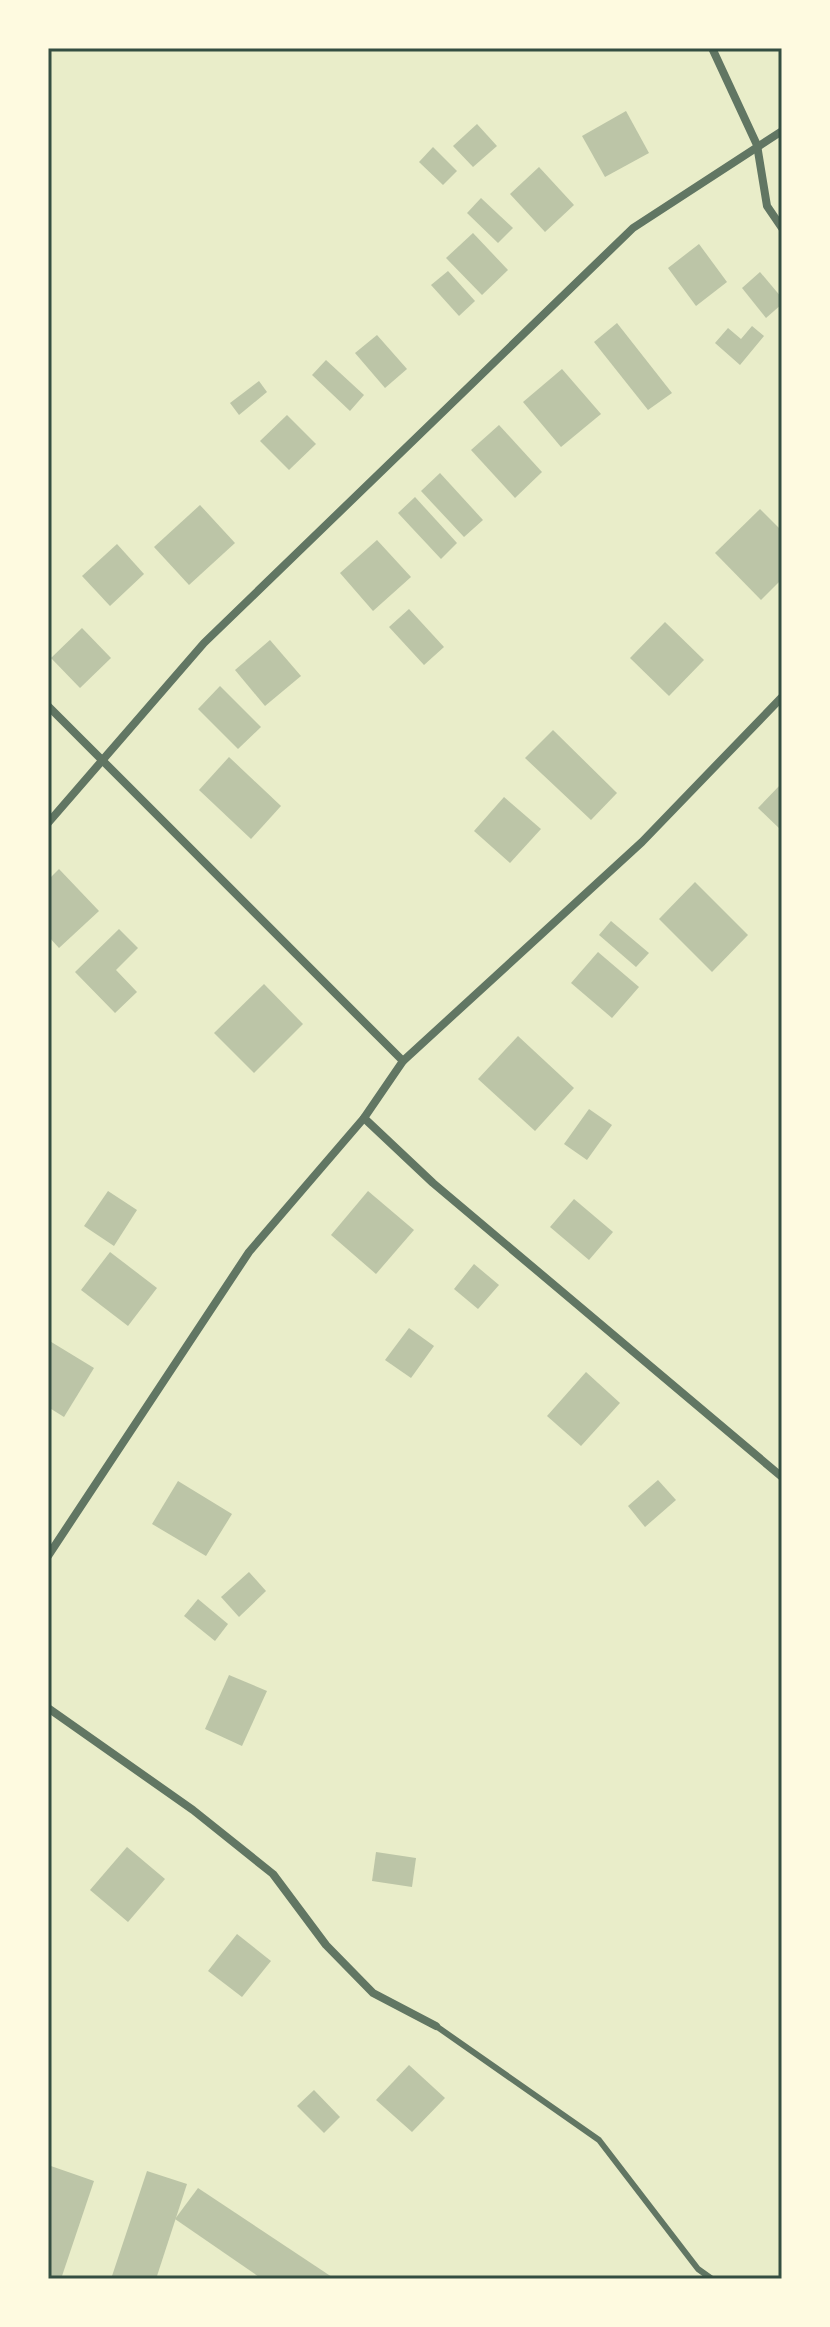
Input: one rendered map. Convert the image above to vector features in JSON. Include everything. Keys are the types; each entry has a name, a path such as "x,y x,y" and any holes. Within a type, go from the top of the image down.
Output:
{"street":[{"path":"712,48 757,145 767,206 782,228"},
{"path":"48,823 204,643 633,228 782,131"},
{"path":"48,1556 249,1252 364,1118 403,1061 642,842 782,697"},
{"path":"48,706 403,1061"},
{"path":"364,1118 433,1183 782,1477"},
{"path":"48,1708 193,1810 273,1874 326,1945 373,1993 436,2026"}],"lane":[{"path":"436,2026 599,2140 698,2269 712,2279"}],"building":[{"path":"626,111 649,153 605,177 582,136"},
{"path":"477,124 497,146 473,167 453,146"},
{"path":"433,147 457,171 443,185 419,162"},
{"path":"539,167 574,205 545,232 510,194"},
{"path":"481,198 513,228 498,243 467,213"},
{"path":"473,233 508,270 482,295 446,258"},
{"path":"699,244 727,282 696,306 668,268"},
{"path":"448,271 475,301 459,316 431,285"},
{"path":"760,272 782,298 782,304 766,318 742,288"},
{"path":"617,323 672,393 648,410 594,342"},
{"path":"752,326 764,336 740,365 715,343 728,328 741,339"},
{"path":"377,335 407,369 385,388 355,353"},
{"path":"326,360 364,395 350,411 312,375"},
{"path":"562,369 601,414 561,447 523,402"},
{"path":"259,381 267,392 239,415 230,403"},
{"path":"287,415 316,444 289,470 260,441"},
{"path":"499,425 542,472 515,498 471,450"},
{"path":"440,473 483,520 464,537 421,491"},
{"path":"415,497 457,543 441,559 398,513"},
{"path":"200,505 235,543 189,585 154,547"},
{"path":"760,509 782,531 782,579 761,600 715,553"},
{"path":"377,540 411,577 373,611 340,573"},
{"path":"117,544 144,574 110,606 82,576"},
{"path":"409,609 444,647 424,665 389,627"},
{"path":"665,622 704,660 669,696 630,658"},
{"path":"82,628 111,658 80,688 51,658"},
{"path":"270,640 301,676 265,706 235,670"},
{"path":"220,686 261,727 238,749 198,709"},
{"path":"553,730 617,793 591,820 525,758"},
{"path":"229,757 281,806 251,839 199,790"},
{"path":"782,783 782,831 758,808"},
{"path":"504,797 541,829 510,863 474,831"},
{"path":"59,869 99,911 59,948 48,936 48,880"},
{"path":"695,882 748,935 712,972 659,919"},
{"path":"611,921 649,953 636,967 599,935"},
{"path":"119,929 138,948 116,970 137,992 115,1013 75,972"},
{"path":"598,952 639,987 612,1018 571,983"},
{"path":"264,984 303,1024 254,1073 214,1033"},
{"path":"518,1036 574,1088 535,1131 478,1079"},
{"path":"589,1109 612,1125 587,1160 564,1144"},
{"path":"108,1191 137,1210 114,1246 84,1226"},
{"path":"368,1191 414,1230 376,1274 331,1235"},
{"path":"574,1199 613,1232 589,1260 550,1227"},
{"path":"110,1252 157,1288 128,1326 81,1290"},
{"path":"474,1264 499,1285 478,1309 454,1289"},
{"path":"409,1328 434,1346 411,1378 385,1360"},
{"path":"48,1340 94,1368 64,1417 48,1407"},
{"path":"586,1372 620,1403 581,1446 547,1416"},
{"path":"658,1480 676,1500 645,1527 628,1506"},
{"path":"178,1481 232,1514 206,1556 152,1524"},
{"path":"249,1572 266,1591 239,1617 221,1597"},
{"path":"198,1599 228,1624 215,1641 184,1616"},
{"path":"229,1675 267,1691 242,1746 205,1729"},
{"path":"127,1847 165,1879 128,1922 90,1890"},
{"path":"376,1852 416,1858 412,1887 372,1881"},
{"path":"237,1934 271,1961 242,1997 208,1971"},
{"path":"409,2065 445,2098 412,2132 376,2100"},
{"path":"314,2090 340,2117 324,2133 297,2106"},
{"path":"48,2165 94,2181 61,2279 48,2279"},
{"path":"147,2171 187,2184 156,2279 111,2279"},
{"path":"198,2188 335,2279 262,2279 175,2219"}]}
